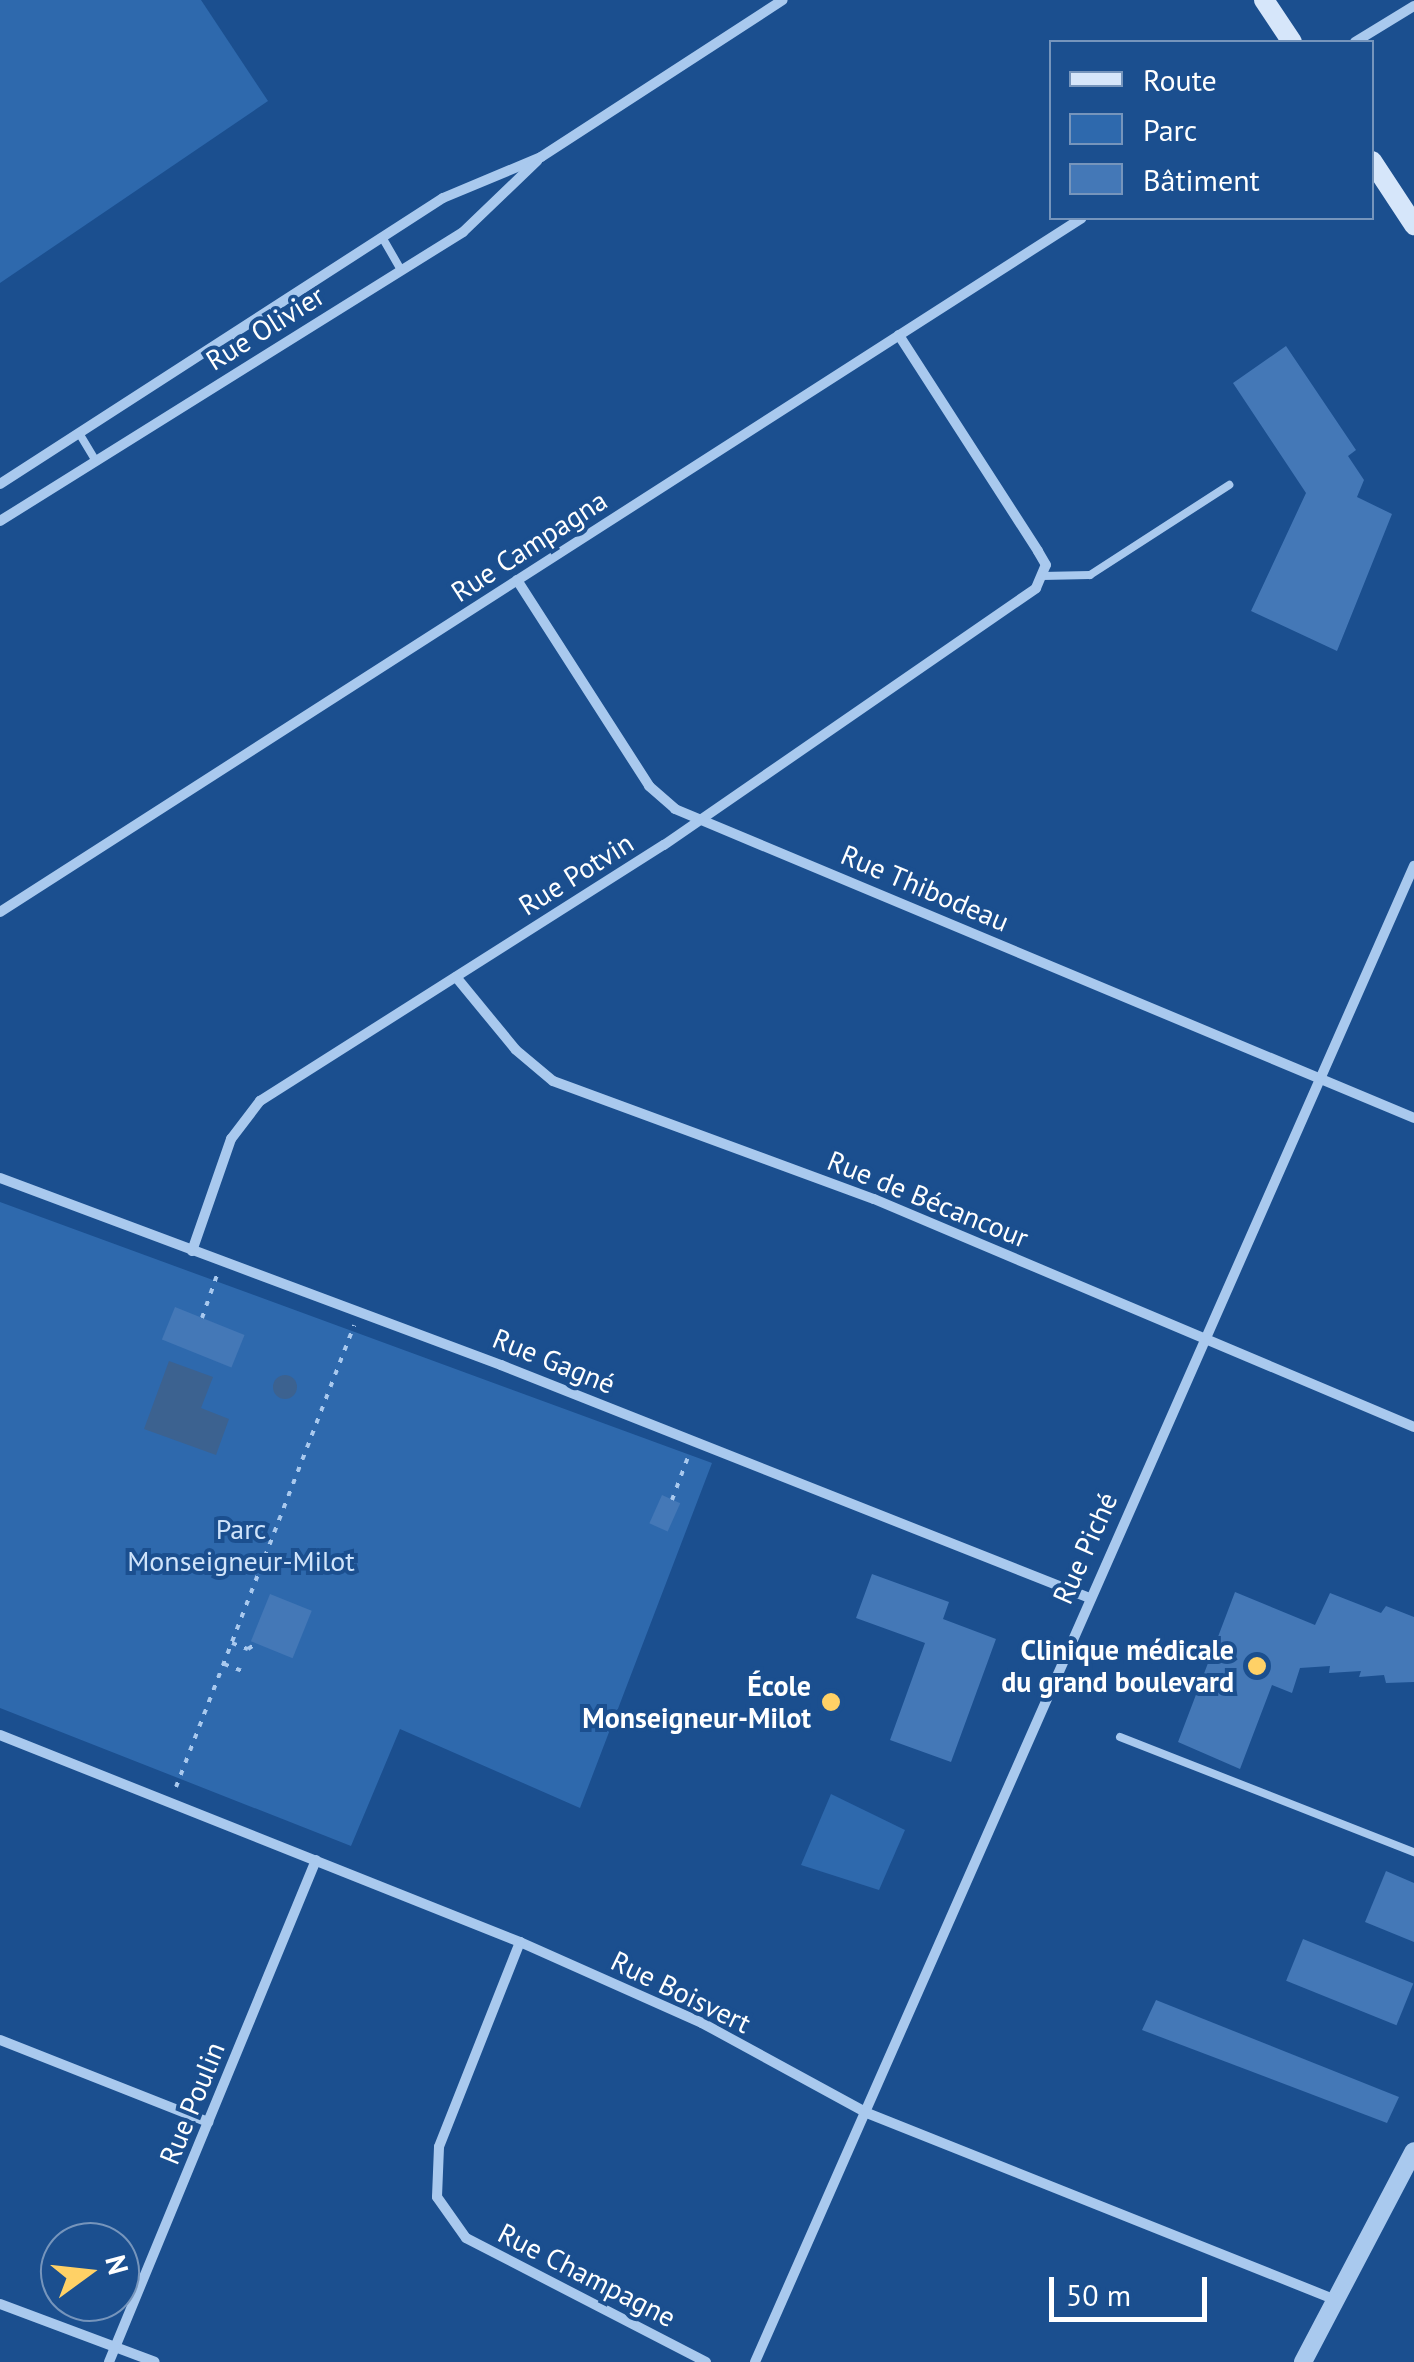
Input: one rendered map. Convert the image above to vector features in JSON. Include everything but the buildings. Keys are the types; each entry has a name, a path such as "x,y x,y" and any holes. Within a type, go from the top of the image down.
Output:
{"main road":[{"path":"1264,0 1291,40"},
{"path":"1374,164 1414,225"}],"street":[{"name":"Rue Olivier","path":"0,521 463,232 542,157 783,0"},
{"path":"1359,40 1414,6"},
{"name":"Rue Olivier","path":"0,484 443,198 542,157"},
{"name":"Rue Campagna","path":"0,912 1079,220"},
{"path":"899,335 1038,551 1046,565 1042,576"},
{"name":"Rue Potvin","path":"192,1251 240,1118 702,819 1036,588 1042,576"},
{"name":"Rue Thibodeau","path":"517,580 649,786 675,809 1414,1118"},
{"name":"Rue Piché","path":"755,2362 867,2113 1087,1597 1322,1080 1414,866"},
{"name":"Rue de Bécancour","path":"456,976 516,1050 553,1081 874,1199 1414,1427"},
{"name":"Rue Gagné","path":"0,1178 359,1311 1087,1597"},
{"name":"Rue Boisvert","path":"0,1735 520,1942 702,2023 867,2113 1337,2300"},
{"name":"Rue Poulin","path":"109,2362 316,1860"},
{"name":"Rue Champagne","path":"520,1942 439,2147 437,2197 466,2238 706,2362"},
{"path":"0,2040 208,2122"},
{"path":"1303,2362 1414,2150"},
{"path":"0,2304 155,2362"}],"lane":[{"path":"382,237 401,270"},
{"path":"80,433 96,461"},
{"path":"1042,576 1090,575 1229,485"},
{"path":"1120,1737 1414,1852"}],"path":[{"path":"202,1318 222,1261"},
{"path":"170,1802 359,1311"},
{"path":"672,1500 694,1441"},
{"path":"232,1642 248,1649 256,1643"},
{"path":"224,1664 245,1672"}],"green space":[{"path":"0,0 201,0 268,101 0,283"},
{"name":"Parc Monseigneur-Milot","path":"0,1202 712,1463 580,1808 400,1729 351,1846 0,1708"},
{"path":"831,1794 905,1830 879,1890 801,1865"}],"shaded area":[{"path":"169,1361 213,1377 201,1408 229,1419 216,1455 144,1429"},
{"path":"280,1375 290,1375 297,1387 290,1399 280,1399 273,1392 273,1382"}],"place":[{"name":"Clinique médicale du grand boulevard","path":"1257,1666"},
{"name":"École Monseigneur-Milot","path":"831,1702"}]}
